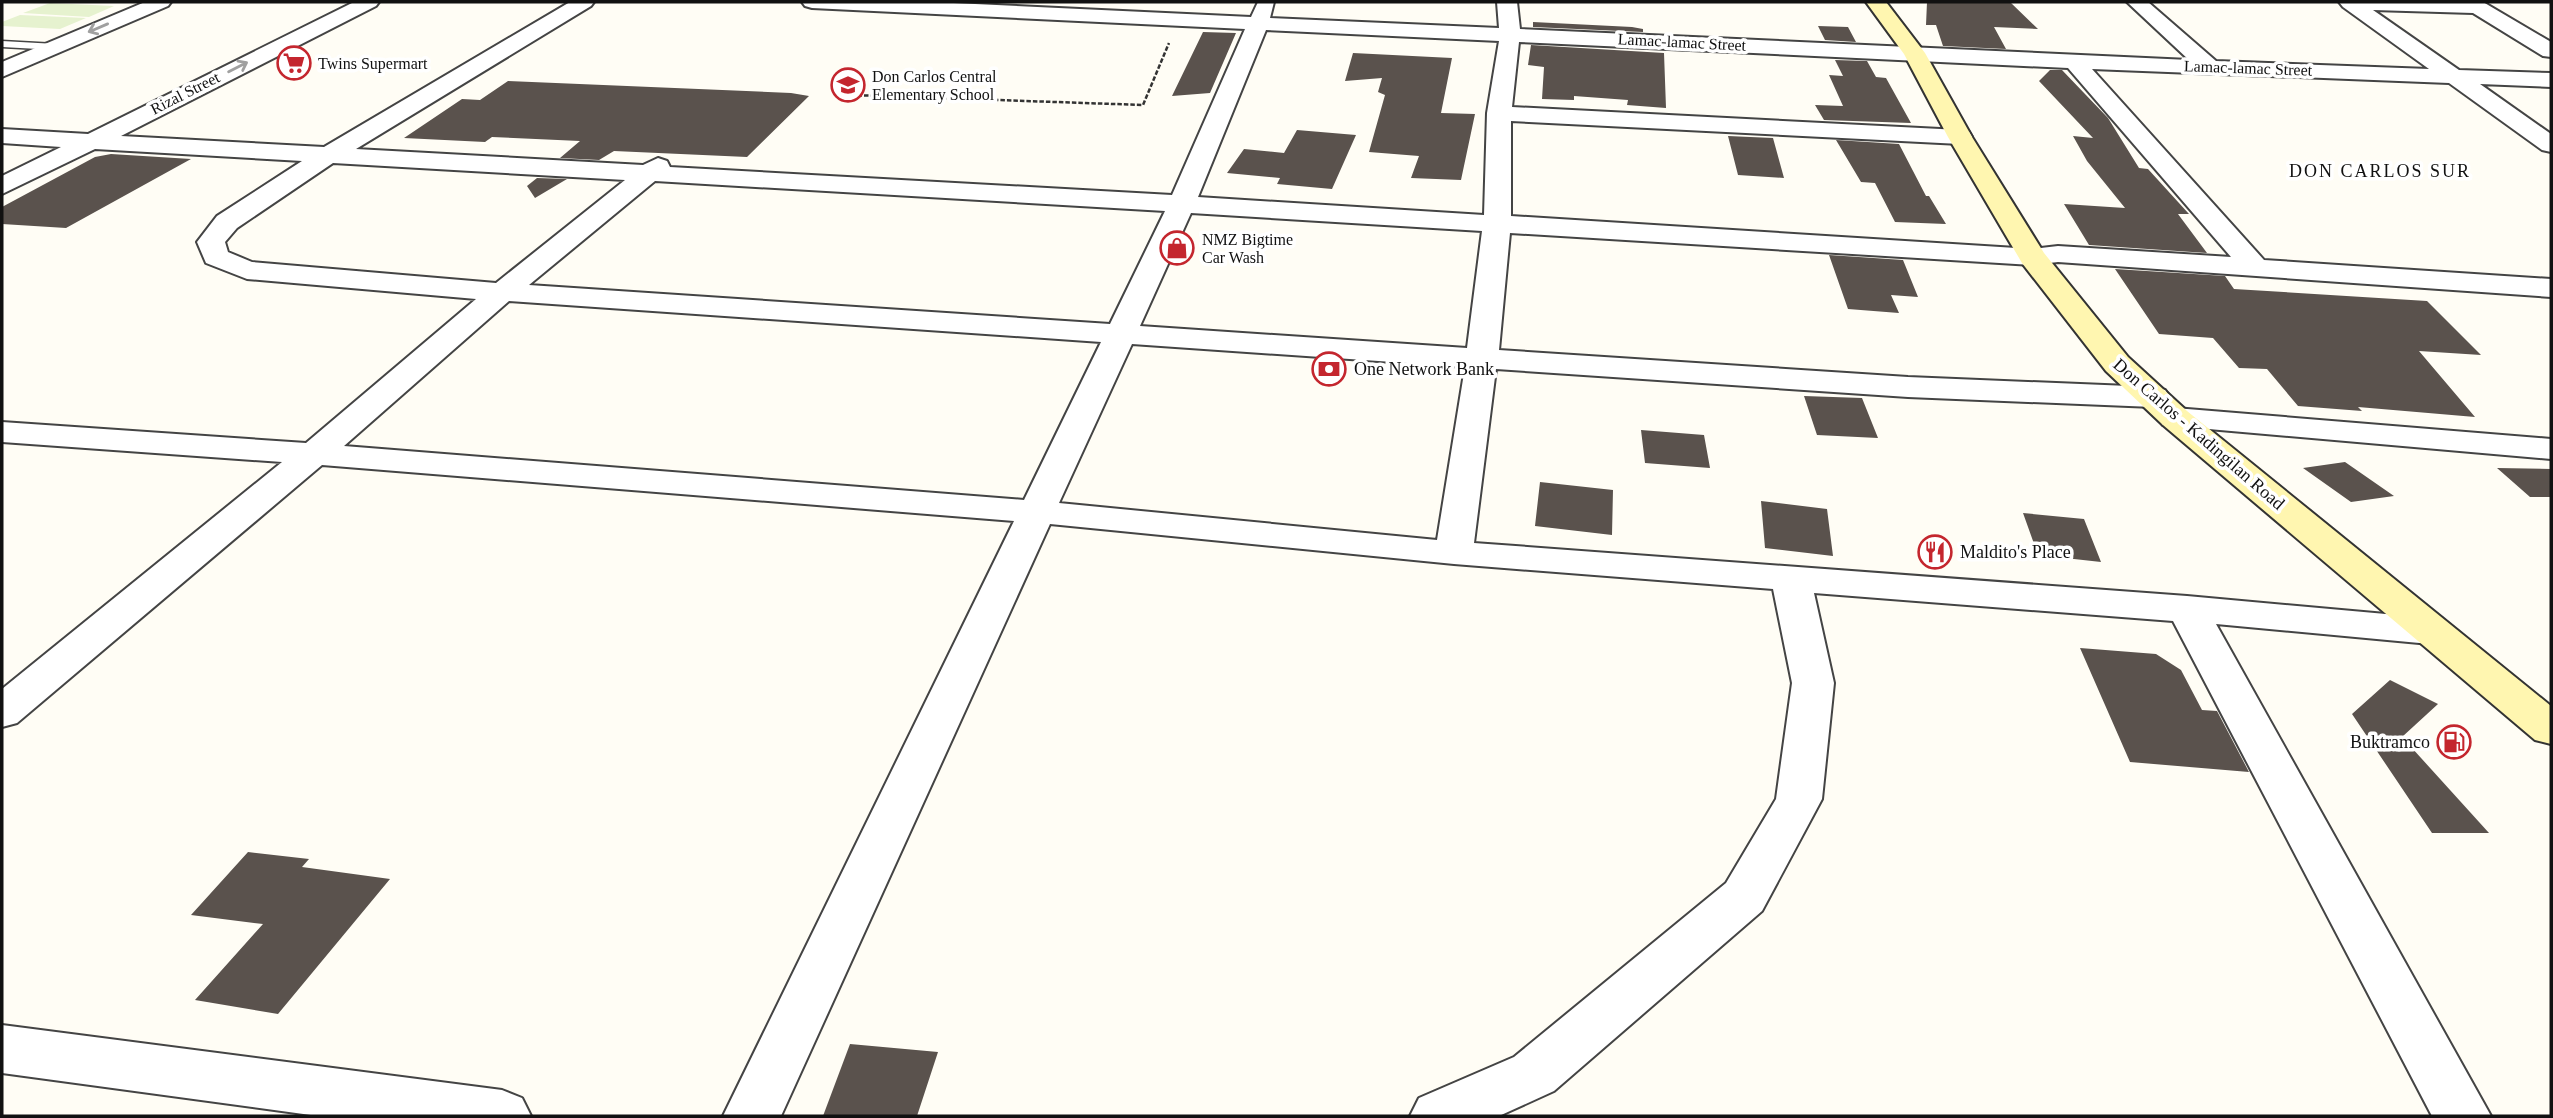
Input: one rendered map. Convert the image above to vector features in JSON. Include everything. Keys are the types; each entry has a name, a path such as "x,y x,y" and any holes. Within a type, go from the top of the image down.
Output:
{"main road":[{"name":"Don Carlos - Kadingilan Road","path":"1876,2 1914,53 1960,137 2117,364 2164,408 2551,729"}],"street":[{"path":"2,70 161,2"},
{"name":"Rizal Street","path":"2,186 369,2"},
{"path":"584,2 336,150 227,222 211,243 216,257 247,270 502,292 1908,387 2164,408 2551,449"},
{"name":"Lamac-lamac Street","path":"813,2 946,5 1178,20 1261,13 1510,34 2074,62 2551,80"},
{"path":"1454,553 1482,358 1497,218 1499,113 1510,34 1507,2"},
{"path":"2137,2 2210,67"},
{"path":"2350,2 2473,4 2551,51"},
{"path":"2350,2 2551,145"},
{"path":"752,1116 1184,198 1261,13"},
{"path":"2074,62 2255,268"},
{"path":"1499,113 1960,137"},
{"path":"2,125 99,137"},
{"path":"2,136 99,137 1184,198 2038,251 2551,288"},
{"path":"2,712 314,454 502,292 655,169"},
{"path":"2,432 1038,512 1454,553 2187,609 2430,631"},
{"path":"1439,1116 1534,1074 1744,897 1800,799 1813,683 1791,579"},
{"path":"2187,609 2462,1116"},
{"path":"2,1049 502,1116"}],"lane":[{"path":"2,44 56,47"}],"path":[{"path":"851,95 1143,105 1178,20"}],"green space":[{"path":"50,3 114,6 89,17 23,13"},
{"path":"20,15 86,18 60,29 2,26 2,22"}],"building":[{"path":"1927,2 2010,2 2038,29 1994,27 2006,49 1943,46 1936,25 1926,25"},
{"path":"1533,22 1632,27 1643,29 1643,32 1533,27"},
{"path":"1818,26 1848,27 1856,42 1825,40"},
{"path":"1203,32 1236,33 1210,93 1172,96"},
{"path":"1531,45 1664,53 1666,108 1627,105 1628,100 1574,96 1574,100 1542,99 1544,67 1528,65"},
{"path":"1353,53 1452,58 1441,113 1475,114 1461,180 1411,178 1419,156 1369,152 1385,95 1378,92 1382,78 1345,81"},
{"path":"1835,60 1867,61 1876,77 1886,78 1911,123 1824,120 1815,105 1843,106 1829,75 1843,76"},
{"path":"2050,70 2062,70 2108,118 2139,168 2148,169 2189,214 2178,214 2207,253 2089,245 2064,204 2125,208 2087,161 2073,136 2093,138 2039,81"},
{"path":"508,81 791,93 809,96 747,157 614,151 599,160 560,158 580,141 492,137 485,142 404,138 462,99 480,100"},
{"path":"1297,130 1356,135 1332,189 1277,184 1280,178 1227,173 1244,149 1284,153"},
{"path":"1728,136 1773,138 1784,178 1738,175"},
{"path":"1836,140 1899,144 1926,196 1929,196 1946,224 1895,222 1875,183 1861,182"},
{"path":"111,154 191,159 66,228 2,224 2,207 95,157"},
{"path":"537,178 567,179 535,198 527,186"},
{"path":"1829,255 1903,260 1918,297 1891,295 1899,313 1848,309"},
{"path":"2115,269 2225,276 2234,289 2427,301 2481,355 2419,351 2475,417 2358,407 2362,411 2298,406 2267,369 2239,368 2213,338 2159,334"},
{"path":"1804,396 1862,398 1878,438 1817,435"},
{"path":"1641,430 1704,435 1710,468 1645,463"},
{"path":"2345,462 2394,496 2351,502 2303,468"},
{"path":"2497,468 2551,469 2551,497 2530,497"},
{"path":"1540,482 1613,490 1612,535 1535,526"},
{"path":"1761,501 1827,509 1833,556 1765,548"},
{"path":"2023,513 2084,519 2101,562 2038,555"},
{"path":"2080,648 2156,654 2181,670 2202,710 2217,711 2249,772 2130,762"},
{"path":"2390,680 2438,704 2402,737 2489,833 2432,833 2352,714"},
{"path":"248,852 309,859 302,867 390,879 278,1014 195,1000 263,924 191,915"},
{"path":"850,1044 938,1052 917,1116 823,1116"}],"place":[{"name":"Twins Supermart","path":"294,63"},
{"name":"Don Carlos Central Elementary School","path":"848,85"},
{"name":"NMZ Bigtime Car Wash","path":"1177,248"},
{"name":"One Network Bank","path":"1329,369"},
{"name":"Maldito's Place","path":"1935,552"},
{"name":"Buktramco","path":"2454,742"}],"district":[{"name":"DON CARLOS SUR","path":"2380,171"}]}
